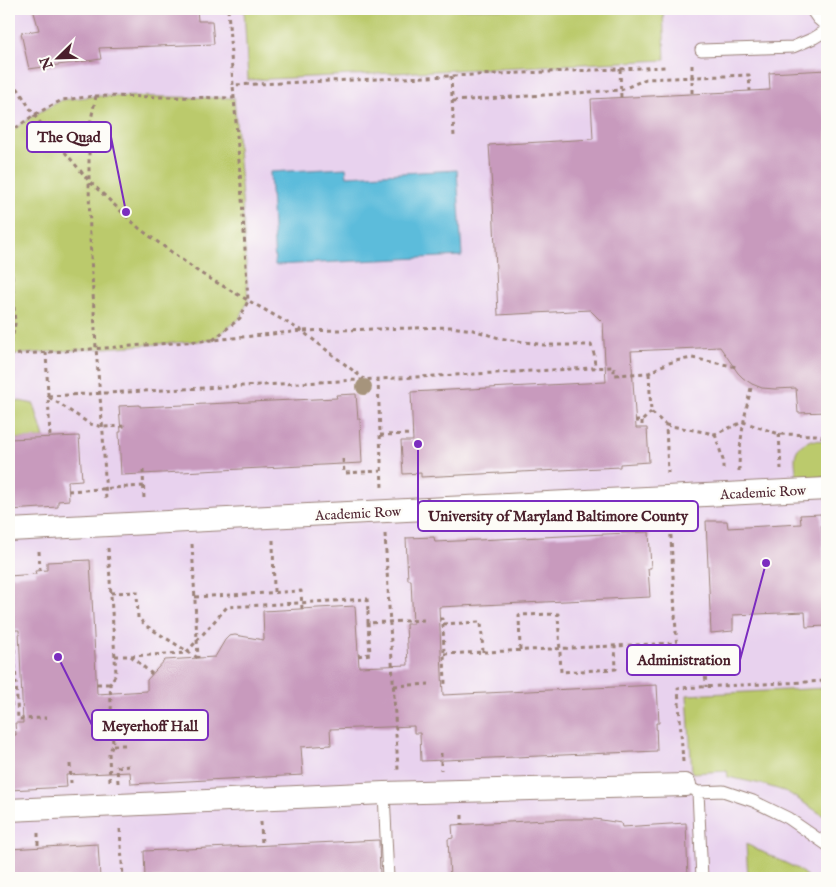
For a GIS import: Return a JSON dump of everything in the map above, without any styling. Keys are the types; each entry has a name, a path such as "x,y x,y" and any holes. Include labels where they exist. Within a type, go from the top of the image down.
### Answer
{"street":[{"name":"Academic Row","path":"9,530 668,497 732,487 782,491 827,489"},
{"path":"9,810 384,793 691,789"}],"lane":[{"path":"701,50 793,47 814,38 827,28 811,9"},
{"path":"702,878 691,789 723,791 753,801 788,818 827,845"},
{"path":"384,793 388,878"}],"path":[{"path":"213,340 240,318 248,301 228,9"},
{"path":"692,65 692,94"},
{"path":"233,85 667,66"},
{"path":"620,69 621,98"},
{"path":"9,74 34,115 89,181 140,230 200,273 302,331 364,380"},
{"path":"453,102 621,90 646,79 692,77 749,75 750,91"},
{"path":"451,76 454,137"},
{"path":"9,133 34,115 62,100 96,96 234,98"},
{"path":"96,96 89,129 90,238 96,348 103,427 107,525"},
{"path":"9,227 15,324 9,354 213,340 302,331 451,327 473,330 499,338 544,345 591,345 594,354 594,368"},
{"path":"9,324 15,324"},
{"path":"46,352 50,437"},
{"path":"48,396 614,367 614,374 649,373 675,361 692,358 737,367"},
{"path":"649,373 651,412 666,425 716,434 743,422 778,434 816,435 827,438"},
{"path":"378,379 384,511"},
{"path":"716,434 723,460 723,476 732,487 740,475 739,460 743,422 752,384"},
{"path":"48,396 90,424 103,427 127,426"},
{"path":"635,421 642,421 651,412"},
{"path":"642,421 642,428"},
{"path":"666,425 668,497 678,670 705,671 706,687"},
{"path":"407,434 408,441"},
{"path":"380,436 413,434"},
{"path":"778,434 782,491"},
{"path":"343,459 344,473 382,471"},
{"path":"143,470 145,523"},
{"path":"68,491 144,486"},
{"path":"272,517 274,592"},
{"path":"111,593 137,592 138,618 148,627 198,658 191,521"},
{"path":"385,540 397,740"},
{"path":"9,552 18,719 46,718"},
{"path":"110,574 116,674 110,684 113,745 109,753 110,774"},
{"path":"195,597 301,591 302,609"},
{"path":"115,656 186,653 227,606 367,599 370,654 358,656"},
{"path":"520,650 519,616 558,614 560,672 616,669 615,646"},
{"path":"439,619 442,619 443,624 445,684 442,684"},
{"path":"368,623 425,620"},
{"path":"443,624 481,622 483,652"},
{"path":"444,654 676,643"},
{"path":"131,656 152,674"},
{"path":"9,659 14,659"},
{"path":"691,789 678,688 827,681"},
{"path":"96,684 110,684"},
{"path":"394,686 429,684"},
{"path":"9,705 17,704"},
{"path":"113,745 129,745"},
{"path":"121,850 123,878"}],"shaded area":[{"path":"9,9 827,9 827,878 9,878"}],"green space":[{"path":"244,9 663,9 665,60 248,80"},
{"path":"96,96 234,98 248,301 240,318 213,340 9,355 15,324 9,227 9,133 34,115 62,100"},
{"path":"9,399 34,404 44,438 9,439"},
{"path":"811,440 827,441 827,477 797,479 795,455 804,443"},
{"path":"827,688 827,818 787,792 728,777 727,771 692,773 687,695"},
{"path":"746,844 798,869 809,878 748,878"}],"water":[{"path":"346,168 347,176 457,170 462,256 275,265 270,172"}],"building":[{"path":"33,9 197,9 198,21 212,21 214,44 99,48 101,59 29,69 21,33 39,30"},
{"path":"827,70 827,412 798,413 796,388 762,388 752,384 738,373 720,347 631,351 636,428 647,428 649,462 620,464 620,467 421,477 421,473 403,474 401,441 413,441 411,392 606,382 603,323 590,310 498,315 489,145 593,139 591,99 770,90 769,73"},
{"path":"356,394 358,419 360,419 362,463 121,475 119,406 140,405 140,407 337,398 336,395"},
{"path":"79,436 82,480 68,481 69,500 58,501 58,507 9,510 9,439"},
{"path":"821,514 827,626 806,627 805,612 733,615 733,631 711,633 706,521 727,521 728,528 801,524 800,515"},
{"path":"649,532 651,568 648,568 650,597 439,607 443,695 657,685 659,723 656,723 657,751 421,761 420,733 414,733 414,726 330,729 331,745 301,747 303,775 131,784 130,772 66,775 67,787 9,790 9,735 16,735 15,723 23,723 19,630 9,630 9,576 36,574 35,571 47,570 47,562 90,560 97,694 147,691 147,680 165,660 215,657 229,636 235,635 264,640 263,611 355,606 359,667 408,665 406,624 413,624 411,580 408,580 406,538 434,537 435,542"},
{"path":"595,819 621,823 622,827 686,823 688,878 450,878 448,839 453,838 452,825"},
{"path":"379,840 380,878 145,878 144,851"},
{"path":"98,844 100,878 9,878 9,849"}],"place":[{"name":"The Quad","path":"126,212"},
{"name":"University of Maryland Baltimore County","path":"418,444"},
{"name":"Administration","path":"766,563"},
{"name":"Meyerhoff Hall","path":"58,657"}]}
